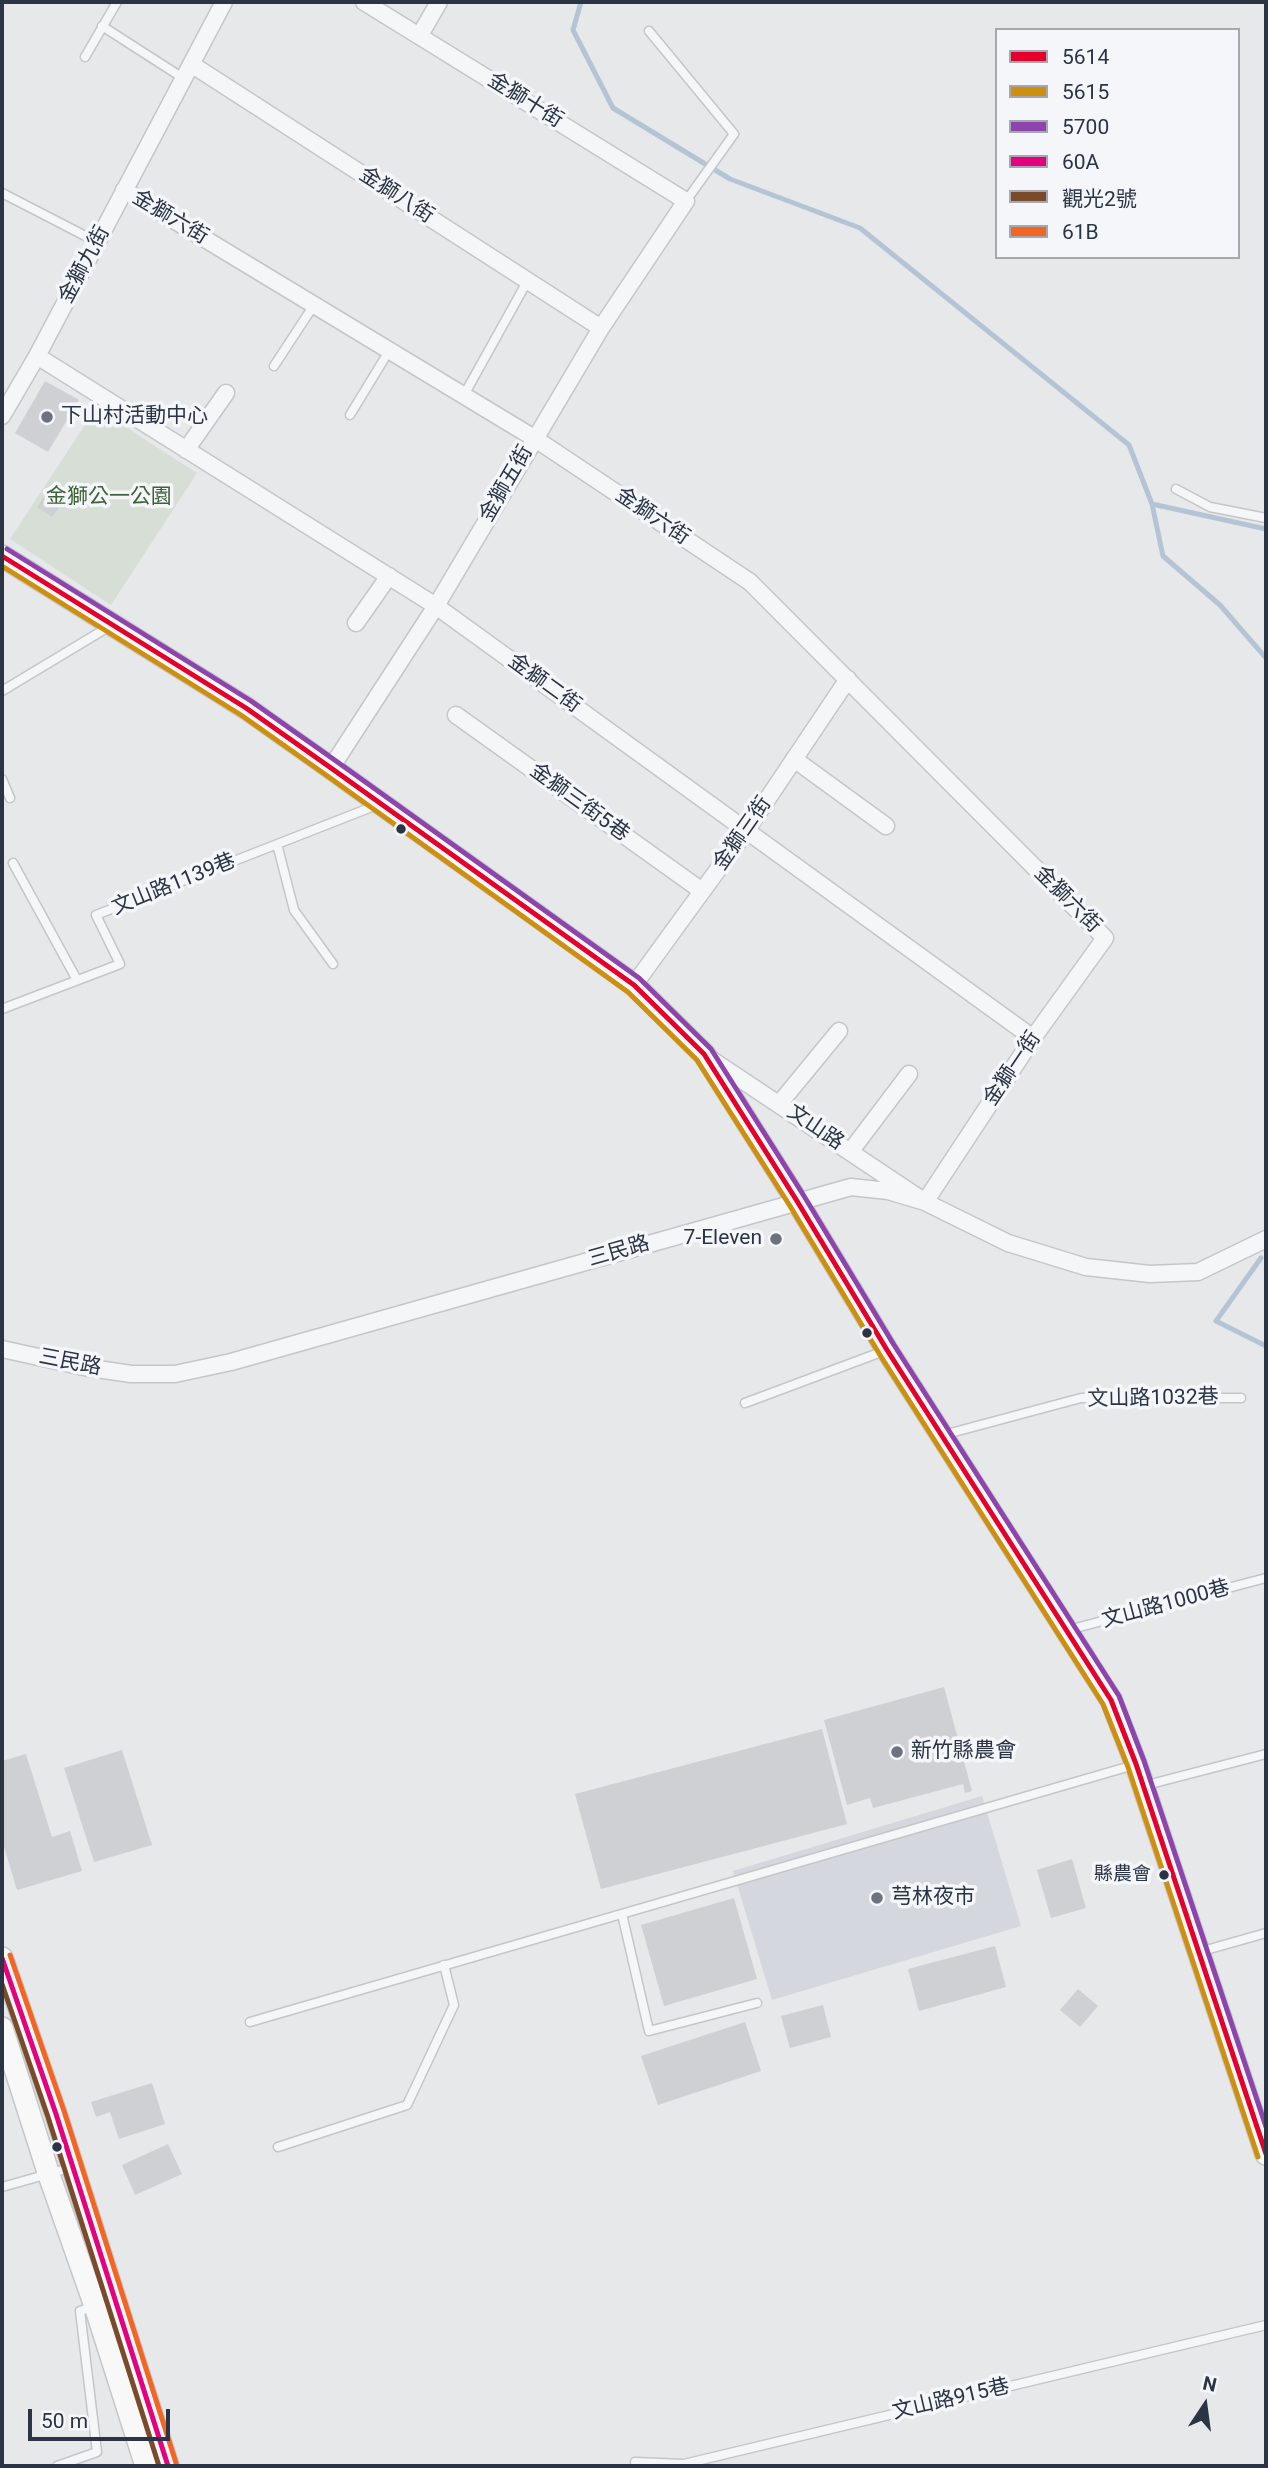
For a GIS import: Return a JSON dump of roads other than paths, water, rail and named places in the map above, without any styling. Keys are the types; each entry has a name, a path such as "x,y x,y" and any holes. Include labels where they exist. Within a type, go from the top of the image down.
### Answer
{"main road":[{"name":"文山路","path":"2,556 246,708 331,768 634,985 704,1054 887,1350 1111,1700 1136,1764 1266,2154"},
{"path":"2,1958 73,2167 146,2466"},
{"path":"2,2028 49,2175 105,2302 168,2466"}],"street":[{"name":"金獅九街","path":"2,416 37,356 224,2"},
{"name":"金獅十街","path":"364,2 420,34 686,201"},
{"path":"420,34 439,2"},
{"name":"金獅八街","path":"187,71 601,328"},
{"name":"金獅六街","path":"124,190 534,438 750,582 1105,938"},
{"name":"金獅五街","path":"331,768 436,606 601,328 686,201"},
{"name":"金獅二街","path":"37,356 436,606 1032,1038"},
{"path":"186,450 226,393"},
{"path":"356,623 389,576"},
{"name":"金獅三街","path":"634,985 746,831 848,680"},
{"name":"金獅三街5巷","path":"456,715 702,891"},
{"path":"794,760 886,826"},
{"name":"金獅一街","path":"925,1202 1032,1038 1105,938"},
{"path":"779,1104 839,1031"},
{"name":"文山路","path":"704,1054 925,1202"},
{"path":"850,1152 909,1074"},
{"name":"三民路","path":"2,1349 119,1373 175,1374 231,1362 852,1187 888,1191 925,1202 1008,1243 1086,1268 1150,1274 1198,1272 1266,1239"}],"lane":[{"path":"85,57 117,2"},
{"path":"102,26 187,71"},
{"path":"649,31 734,134 686,201"},
{"path":"2,193 97,242"},
{"path":"464,396 527,281"},
{"path":"274,366 314,305"},
{"path":"350,415 389,351"},
{"path":"1176,489 1210,507 1266,518"},
{"path":"2,691 112,625"},
{"path":"2,779 10,798"},
{"name":"文山路1139巷","path":"2,1009 120,964 96,915 380,804"},
{"path":"277,844 294,910 332,964"},
{"path":"13,863 77,981"},
{"path":"745,1403 887,1350"},
{"name":"文山路1032巷","path":"943,1435 1081,1398 1241,1398"},
{"name":"文山路1000巷","path":"1065,1631 1266,1578"},
{"path":"1143,1786 1266,1754"},
{"path":"250,2022 1136,1764"},
{"path":"622,1914 649,2031 757,2003"},
{"path":"1199,1952 1266,1933"},
{"path":"278,2147 407,2105 454,2006 444,1965"},
{"path":"2,2188 73,2167"},
{"path":"57,2466 97,2452 80,2311 105,2302"},
{"name":"文山路915巷","path":"635,2462 684,2464 1266,2325"}],"waterway":[{"path":"581,2 573,30 613,108 730,179 860,228 1129,445 1152,504 1266,529"},
{"path":"1152,504 1163,556 1220,605 1266,658"},
{"path":"1261,1258 1216,1321 1266,1346"}],"place":[{"name":"下山村活動中心","path":"47,417"},
{"name":"7-Eleven","path":"776,1239"},
{"name":"新竹縣農會","path":"897,1752"},
{"name":"縣農會","path":"1164,1875"},
{"name":"芎林夜市","path":"877,1898"}],"park label":[{"name":"金獅公一公園","path":"109,498"}]}
